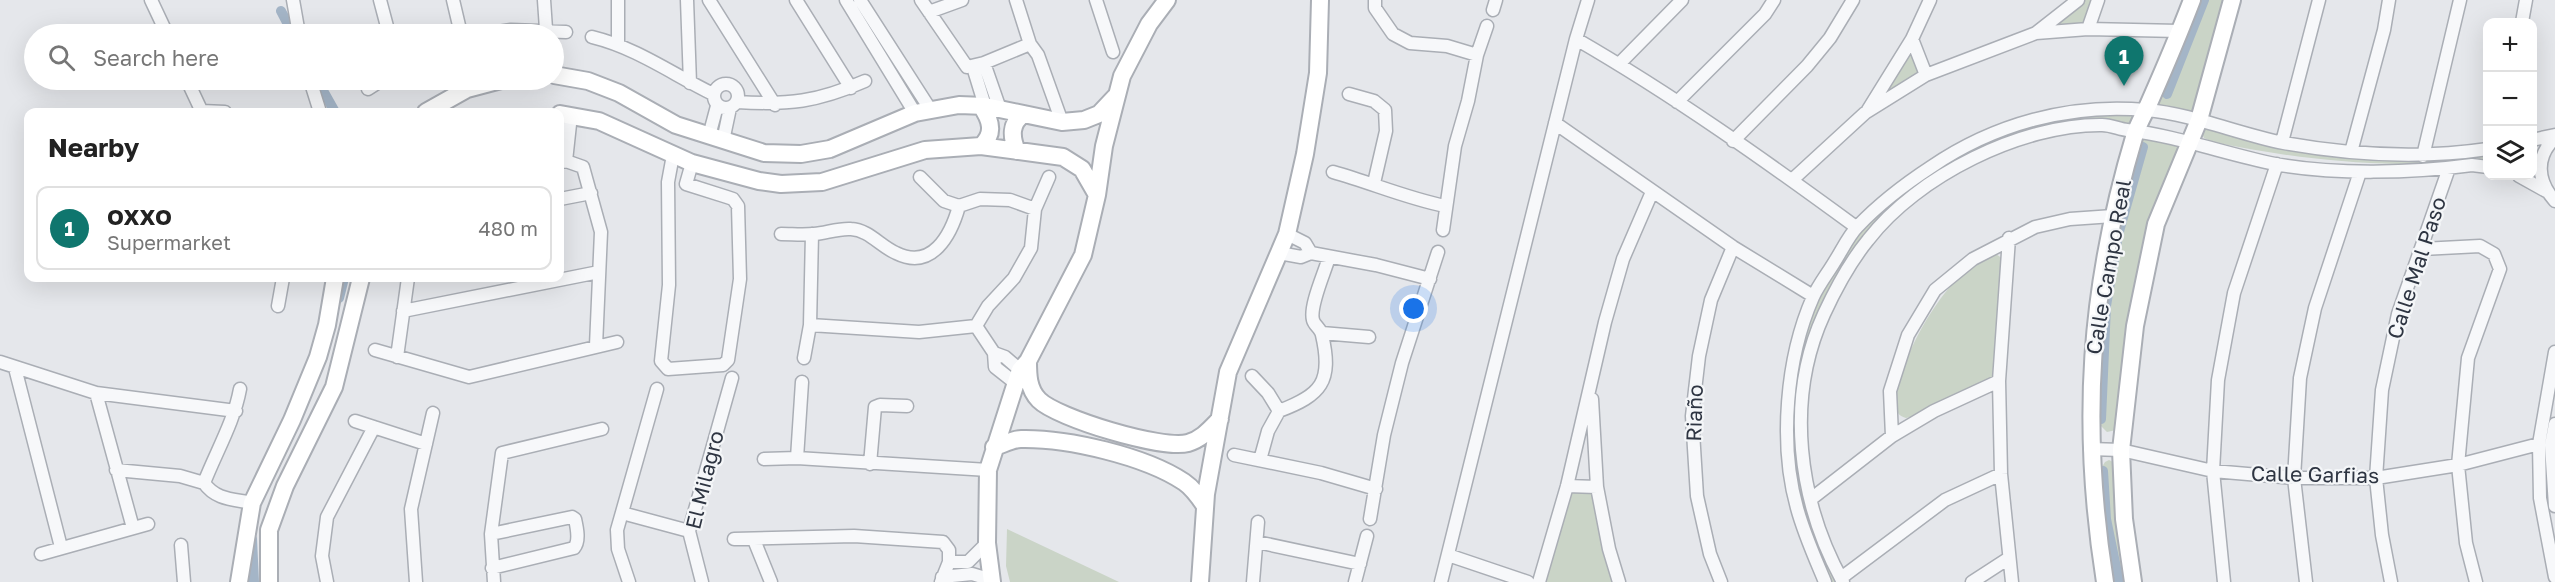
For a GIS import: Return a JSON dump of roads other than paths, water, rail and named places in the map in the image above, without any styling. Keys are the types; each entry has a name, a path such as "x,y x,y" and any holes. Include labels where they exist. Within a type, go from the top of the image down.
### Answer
{"street":[{"path":"151,0 162,24"},
{"path":"293,0 297,24"},
{"path":"380,0 386,24"},
{"path":"453,0 459,24"},
{"path":"544,0 546,24"},
{"path":"618,0 618,44"},
{"path":"687,0 690,83"},
{"path":"709,0 775,105"},
{"path":"796,0 851,88"},
{"path":"846,0 922,111"},
{"path":"860,0 922,111"},
{"path":"921,0 967,67 979,65 1030,44"},
{"path":"929,12 962,0"},
{"path":"1016,0 1030,44 1038,55 1062,122"},
{"path":"941,580 972,574 992,581 987,543 988,470 994,447 1021,371 1083,255 1097,195 1104,146 1122,76 1149,24 1167,0"},
{"path":"1375,0 1375,8 1393,34 1410,43 1447,46 1477,55"},
{"path":"1441,582 1576,39 1588,0"},
{"path":"1619,64 1682,0"},
{"path":"1677,102 1765,14 1774,0"},
{"path":"1733,141 1807,66 1830,38 1853,0"},
{"path":"1865,113 1912,39 1930,0"},
{"path":"2036,33 2078,0"},
{"path":"2088,29 2098,0"},
{"name":"Calle Campo Real","path":"2105,582 2095,522 2090,449 2090,384 2095,320 2113,216 2136,131 2192,0"},
{"name":"Calle Campo Real","path":"2133,582 2124,519 2121,450 2135,326 2157,224 2199,120 2232,0"},
{"path":"2282,142 2319,0"},
{"path":"2351,152 2384,30 2389,0"},
{"path":"2423,156 2460,0"},
{"path":"2523,18 2526,0"},
{"path":"1099,1 1113,52"},
{"path":"1200,582 1205,506 1228,372 1287,234 1305,154 1318,73 1319,1"},
{"path":"1443,231 1455,146 1468,101 1477,55 1487,26"},
{"path":"1792,180 1865,113 1926,75 2036,33 2088,29 2180,31"},
{"path":"592,37 618,44 654,60 724,103 775,105 805,102 851,88 865,81"},
{"path":"1576,39 1677,102 1792,180 1856,227"},
{"path":"1912,39 1926,75"},
{"path":"979,65 989,107 988,116 991,128 988,140 981,146"},
{"path":"564,77 588,81 620,93 676,125 764,153 801,153 830,149 922,111 959,105 989,107 1062,122 1084,120 1099,114 1116,96"},
{"path":"192,90 200,108"},
{"path":"313,90 319,108"},
{"path":"437,108 465,90"},
{"path":"1348,94 1374,101 1385,110 1386,131 1374,183"},
{"path":"716,139 724,103"},
{"path":"1825,582 1796,506 1787,449 1788,401 1795,353 1813,296 1856,227 1900,188 1946,157 1995,131 2049,115 2104,110 2146,110 2199,120 2282,142 2351,152 2423,156 2483,149"},
{"path":"564,146 566,114 599,121 692,163 759,181 803,184 822,182 925,150 981,146 1063,157 1082,169 1097,195"},
{"path":"1017,151 1013,125 1016,119 1024,114"},
{"path":"1555,123 1733,247 1813,296"},
{"path":"2001,474 1945,500 1842,580 1821,535 1800,447 1801,401 1815,334 1837,286 1869,238 1909,199 1944,174 1983,153 2054,128 2105,125 2277,164 2360,172 2472,165 2483,166"},
{"path":"2537,139 2555,136"},
{"path":"2546,191 2540,176 2541,160 2555,136"},
{"path":"668,182 686,184 727,196 738,206 740,279 728,360 723,365 668,369 661,361 669,285 668,182 673,155"},
{"path":"564,162 583,167 601,232 596,346"},
{"path":"686,184 692,163"},
{"path":"2224,582 2213,471 2218,380 2234,293 2277,164"},
{"name":"Calle Mal Paso","path":"2391,582 2382,536 2376,478 2382,390 2398,314 2449,168"},
{"path":"1333,172 1374,183 1409,198 1445,206"},
{"path":"2306,582 2294,478 2300,378 2313,320 2360,172"},
{"path":"920,177 944,201 959,206 980,199 1010,200 1035,209"},
{"path":"976,326 988,306 1014,278 1031,248 1035,209 1049,177"},
{"path":"2526,180 2546,191 2555,201"},
{"path":"1539,582 1567,486 1605,322 1623,259 1652,192"},
{"path":"564,198 591,193"},
{"path":"781,234 812,234 850,229 862,231 896,253 908,258 918,257 932,252 945,243 954,226 959,206"},
{"path":"1892,436 1890,391 1912,328 1935,290 1973,259 2009,238 2035,227 2070,219 2113,216"},
{"path":"804,357 810,325 812,234"},
{"path":"1287,234 1305,243 1311,253"},
{"path":"2009,238 2000,381 2001,474 2012,582"},
{"path":"2422,249 2480,246 2494,254 2500,268 2468,358 2458,465 2466,543 2476,582"},
{"name":"Riaño","path":"1721,582 1710,554 1697,496 1692,416 1699,356 1711,300 1733,247"},
{"path":"1370,519 1384,435 1402,363 1438,252"},
{"path":"1279,253 1301,257 1311,253 1376,265 1430,279"},
{"path":"1260,460 1268,431 1279,411 1302,402 1319,389 1326,369 1322,333 1313,321 1313,308 1329,257"},
{"path":"564,279 599,272"},
{"path":"278,306 282,282"},
{"path":"240,582 252,503 292,420 318,357 327,325 334,282"},
{"path":"269,582 269,530 285,486 334,387 360,282"},
{"path":"397,357 407,282"},
{"path":"403,311 549,282"},
{"path":"810,325 919,332 976,326"},
{"path":"976,326 994,353 1005,357 1021,371 1037,399 1052,410 1107,430 1138,438 1185,444 1200,439 1221,419"},
{"path":"1322,333 1369,337"},
{"path":"375,350 469,377 617,342"},
{"path":"2555,352 2539,444 2540,498 2555,577"},
{"path":"0,362 96,393 236,411"},
{"path":"15,368 61,547"},
{"path":"1251,376 1268,393 1279,411"},
{"name":"El Milagro","path":"702,582 689,531 732,378"},
{"path":"1811,499 1892,436 1934,411 2000,381"},
{"path":"797,458 802,382"},
{"path":"1592,386 1597,487 1609,549 1619,582"},
{"path":"204,483 236,411 240,389"},
{"path":"629,582 616,539 657,390"},
{"path":"96,393 133,528"},
{"path":"870,464 875,407 880,405 907,406"},
{"path":"416,582 411,509 433,413"},
{"path":"355,421 426,444"},
{"path":"2555,424 2551,445 2555,506"},
{"path":"327,582 322,556 327,518 374,427"},
{"path":"494,582 491,534 502,453 602,429"},
{"path":"994,447 1018,439 1102,449 1128,457 1184,481 1194,490 1205,506"},
{"name":"Calle Garfias","path":"2090,449 2121,450 2213,471 2294,478 2376,478 2458,465 2539,444"},
{"path":"1234,455 1321,473 1376,489"},
{"path":"764,459 797,458 988,470"},
{"path":"117,470 180,476 204,483 210,492 218,497 252,503"},
{"path":"1567,486 1597,487"},
{"path":"622,513 689,531"},
{"path":"491,534 572,517 577,527 577,542 574,548 492,568"},
{"path":"1253,582 1258,522"},
{"path":"41,554 148,524"},
{"path":"734,539 854,536 943,542 950,550 941,580"},
{"path":"1355,582 1367,536"},
{"path":"754,540 771,582"},
{"path":"1257,542 1360,564"},
{"path":"948,562 968,562 987,543"},
{"path":"181,545 184,582"},
{"path":"1448,555 1528,582"},
{"path":"1972,582 2009,558"}],"waterway":[{"path":"2167,94 2204,0"},
{"path":"281,11 288,24"},
{"path":"323,90 333,108"},
{"path":"2101,419 2106,306 2118,235 2143,147"},
{"path":"339,298 343,282"},
{"path":"2103,471 2106,519 2119,582"},
{"path":"252,539 254,582"}],"place":[{"name":"OXXO","path":"2124,86"}]}
